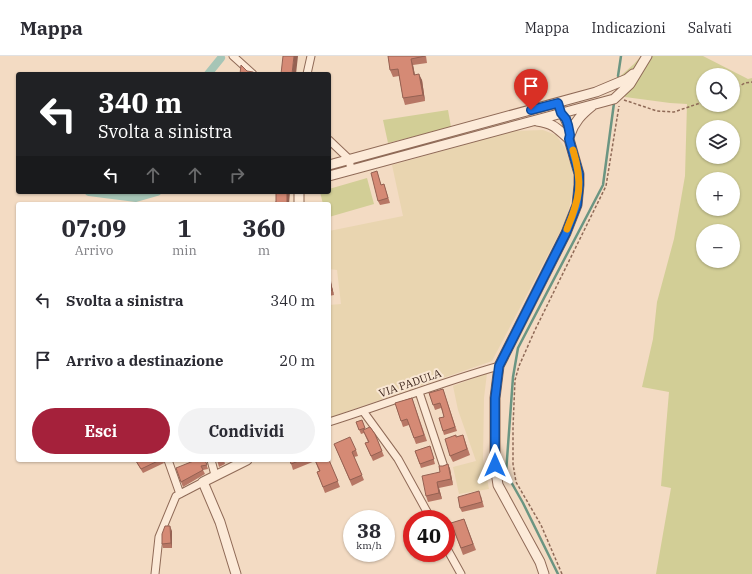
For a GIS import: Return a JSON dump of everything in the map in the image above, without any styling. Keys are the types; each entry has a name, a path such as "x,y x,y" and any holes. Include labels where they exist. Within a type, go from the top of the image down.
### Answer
{"street":[{"path":"233,56 251,72"},
{"path":"307,72 311,56"},
{"path":"331,175 614,99 630,84 647,56"},
{"path":"331,164 596,92 626,79 639,70"},
{"path":"544,574 540,562 498,485 495,465 495,398 499,366 566,233 577,205 579,174 568,137 566,119 561,113 558,103"},
{"path":"568,137 575,122 593,104"},
{"path":"532,121 547,123 558,128 568,137"},
{"path":"331,142 349,159 352,170"},
{"name":"VIA PADULA","path":"331,421 499,366"},
{"path":"419,392 444,467"},
{"path":"363,411 398,459 425,510"},
{"path":"169,462 180,494"},
{"path":"212,462 215,475"},
{"path":"155,574 159,537 176,496 243,462"},
{"path":"203,482 220,522 236,574"},
{"path":"454,562 461,574"}],"path":[{"path":"740,86 745,83 752,82"},
{"path":"619,94 624,100 656,112 674,112 696,104"},
{"path":"562,574 541,525 516,482 513,464 515,380 519,366 535,330 606,186 616,128 619,94"}],"shaded area":[{"path":"641,56 703,56 726,68 696,68 696,112 740,112 740,75 748,79 752,78 752,574 656,574 671,488 661,486 669,392 642,387 653,339 657,302 674,239 685,176 687,104 625,97 616,80"},
{"path":"448,110 451,127 388,143 383,120"},
{"path":"543,130 556,135 565,148 572,169 574,184 565,222 492,361 331,417 331,305 341,304 337,270 331,269 331,231 403,216 392,165 514,131"},
{"path":"367,178 374,204 331,216 331,202 322,202 320,194 331,194 331,188"},
{"path":"487,373 484,398 483,459 489,489 459,494 453,467 476,461 458,410 453,386"}],"building":[{"path":"283,56 294,56 292,72 281,72"},
{"path":"388,56 425,56 411,59 414,75 419,74 423,95 403,98 398,69 390,70"},
{"path":"241,65 247,71 253,72 240,72"},
{"path":"377,171 381,185 384,184 388,198 378,201 371,173"},
{"path":"276,194 287,194 287,202 276,202"},
{"path":"443,389 455,427 443,431 439,418 444,417 440,403 433,405 429,393"},
{"path":"412,398 424,435 414,438 407,419 401,421 395,403"},
{"path":"362,420 365,428 359,430 356,422"},
{"path":"370,427 375,434 382,451 371,456 365,443 369,442 363,430"},
{"path":"456,435 456,437 463,435 467,449 450,456 445,439"},
{"path":"350,437 356,450 352,452 362,475 350,480 334,444"},
{"path":"430,446 434,459 420,464 415,451"},
{"path":"137,462 156,462 141,469"},
{"path":"191,462 206,462 207,465 201,466 203,470 181,482 176,468"},
{"path":"316,462 330,462 338,481 323,487 317,472 320,471"},
{"path":"448,464 451,479 437,482 439,493 426,496 422,476 440,472 439,466"},
{"path":"479,491 482,502 460,508 458,497"},
{"path":"464,519 473,544 461,548 455,533 455,522"},
{"path":"165,526 170,526 171,543 162,544 162,534"}],"waterway":[{"path":"618,76 621,56"},
{"path":"210,72 221,58"},
{"path":"558,574 523,503 506,473 513,377 518,348 603,185 614,103"},
{"path":"105,194 136,198 150,194"}],"slow traffic":[{"path":"567,229 577,205 579,185 579,174 573,150"}],"route":[{"path":"495,465 495,398 499,366 566,233 577,205 579,174 569,139 570,135 566,119 561,113 558,103 531,110"}]}
